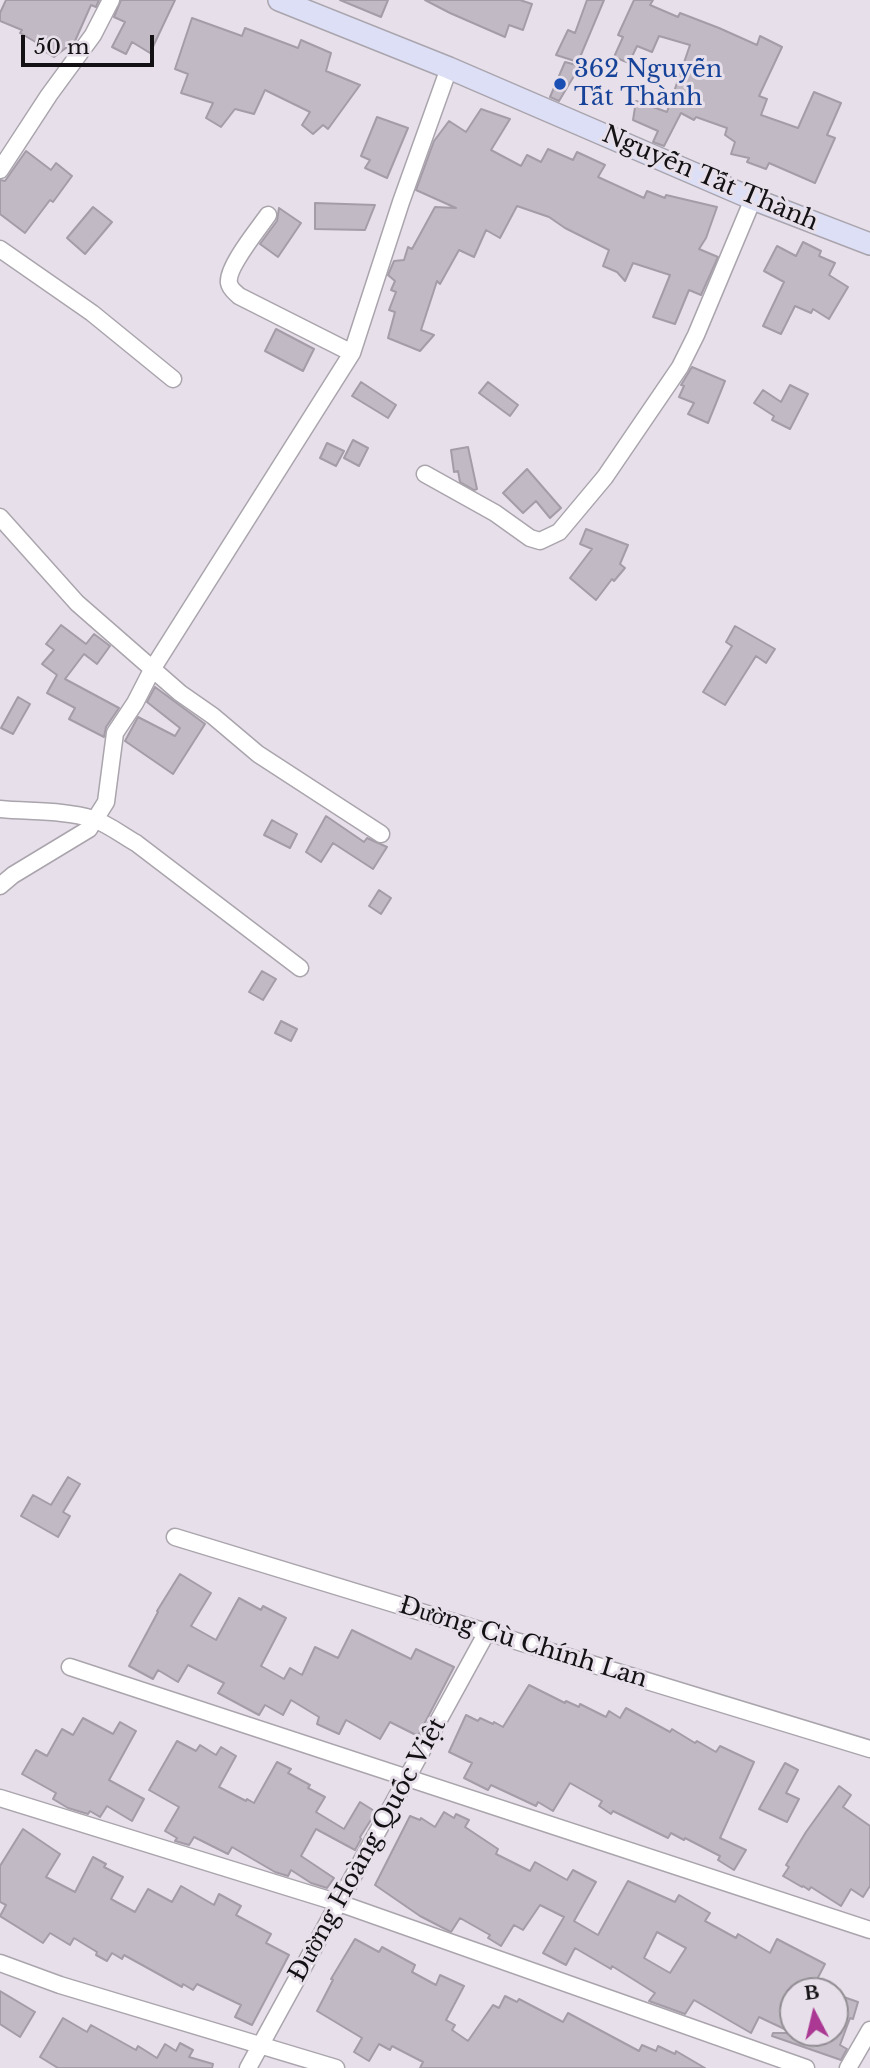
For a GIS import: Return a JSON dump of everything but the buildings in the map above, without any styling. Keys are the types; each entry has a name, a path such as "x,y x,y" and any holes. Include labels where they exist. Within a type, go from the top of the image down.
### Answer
{"main road":[{"name":"Nguyễn Tất Thành","path":"279,0 449,68 752,199 870,244"}],"street":[{"path":"0,170 49,95 93,35 111,0"},
{"path":"0,886 13,874 89,829 106,802 115,733 135,703 153,668 352,353 397,214 449,68"},
{"path":"425,474 495,513 530,538 540,541 559,532 611,470 680,367 700,327 752,199"},
{"path":"268,215 237,259 229,279 230,286 239,296 352,353"},
{"path":"0,249 92,313 173,379"},
{"path":"0,517 77,603 180,693 258,754 381,834"},
{"path":"0,809 78,816 94,820 136,843 300,968"},
{"name":"Đường Cù Chính Lan","path":"175,1537 870,1749"},
{"name":"Đường Hoàng Quốc Việt","path":"248,2068 488,1632"},
{"path":"70,1667 870,1930"},
{"path":"0,1798 339,1903 806,2068"},
{"path":"0,1963 60,1985 336,2068"},
{"path":"848,2068 870,2030"}],"place":[{"name":"362 Nguyễn Tất Thành","path":"560,84"}]}
